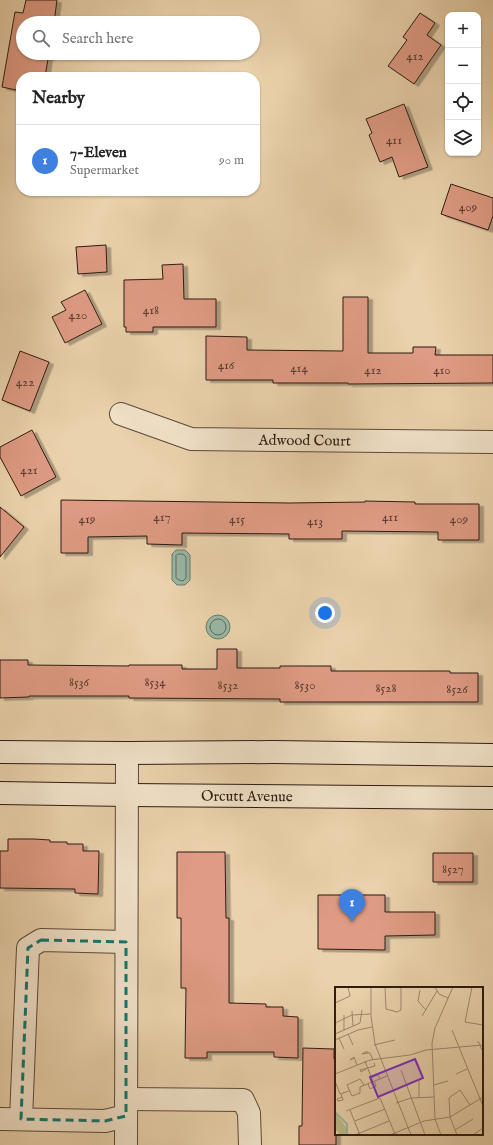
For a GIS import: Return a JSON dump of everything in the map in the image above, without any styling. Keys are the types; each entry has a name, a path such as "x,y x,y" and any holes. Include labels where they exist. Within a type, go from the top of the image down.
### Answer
{"street":[{"name":"Adwood Court","path":"121,414 191,439 493,442"},
{"path":"0,752 273,752 493,755"},
{"path":"126,1145 128,753"},
{"name":"Orcutt Avenue","path":"0,793 493,798"},
{"path":"126,942 41,940 28,948 10,1119 105,1121 126,1107 243,1100 249,1113 250,1145"}],"highlighted area":[{"path":"41,940 126,942 126,1116 105,1121 21,1119 28,948"}],"water":[{"path":"176,550 185,550 190,555 190,580 185,585 177,585 172,580 172,554"},
{"path":"218,615 227,618 230,627 227,636 218,639 209,636 206,627 209,618"}],"building":[{"path":"26,0 57,0 55,16 16,16 16,60 48,60 46,72 16,72 16,90 2,87 15,12 23,13"},
{"path":"420,13 435,23 427,35 441,45 414,84 388,66 407,40 403,37"},
{"path":"404,104 428,167 399,177 392,157 380,162 369,135 372,133 366,119"},
{"path":"451,184 493,198 493,216 488,230 441,214"},
{"path":"106,245 107,272 78,274 76,247"},
{"path":"183,264 184,299 216,299 216,327 153,327 153,332 126,332 126,327 124,327 124,280 163,279 162,265"},
{"path":"85,290 102,324 65,343 52,317 66,310 61,302"},
{"path":"343,297 368,297 368,353 413,353 413,347 436,347 435,355 493,355 493,383 348,384 273,383 273,380 206,380 206,336 247,337 247,350 343,351"},
{"path":"20,351 49,362 30,411 2,400"},
{"path":"32,430 56,477 21,496 0,457 0,447"},
{"path":"61,500 289,503 365,501 415,502 415,504 479,504 479,540 438,540 438,532 342,531 342,539 289,539 289,534 182,533 182,545 147,544 147,536 88,537 88,553 61,553"},
{"path":"0,507 24,527 0,557"},
{"path":"217,649 237,649 237,668 331,666 331,671 450,671 450,673 478,673 478,702 280,702 280,699 129,698 129,696 29,696 0,698 0,660 28,660 28,665 182,665 182,669 217,669"},
{"path":"8,839 50,840 50,842 83,844 83,851 99,851 98,894 75,893 75,889 0,888 0,851 8,851"},
{"path":"177,852 225,852 226,918 229,918 229,1003 266,1004 266,1007 283,1007 283,1016 298,1017 298,1058 274,1057 274,1052 207,1052 207,1058 185,1058 186,988 181,988 181,918 177,918"},
{"path":"433,853 473,853 473,882 433,882"},
{"path":"318,895 385,895 385,912 435,912 435,935 385,936 385,950 318,949"},
{"path":"303,1048 334,1049 336,1145 299,1145 299,1126 302,1126"}],"place":[{"name":"7-Eleven","path":"352,922"}]}
